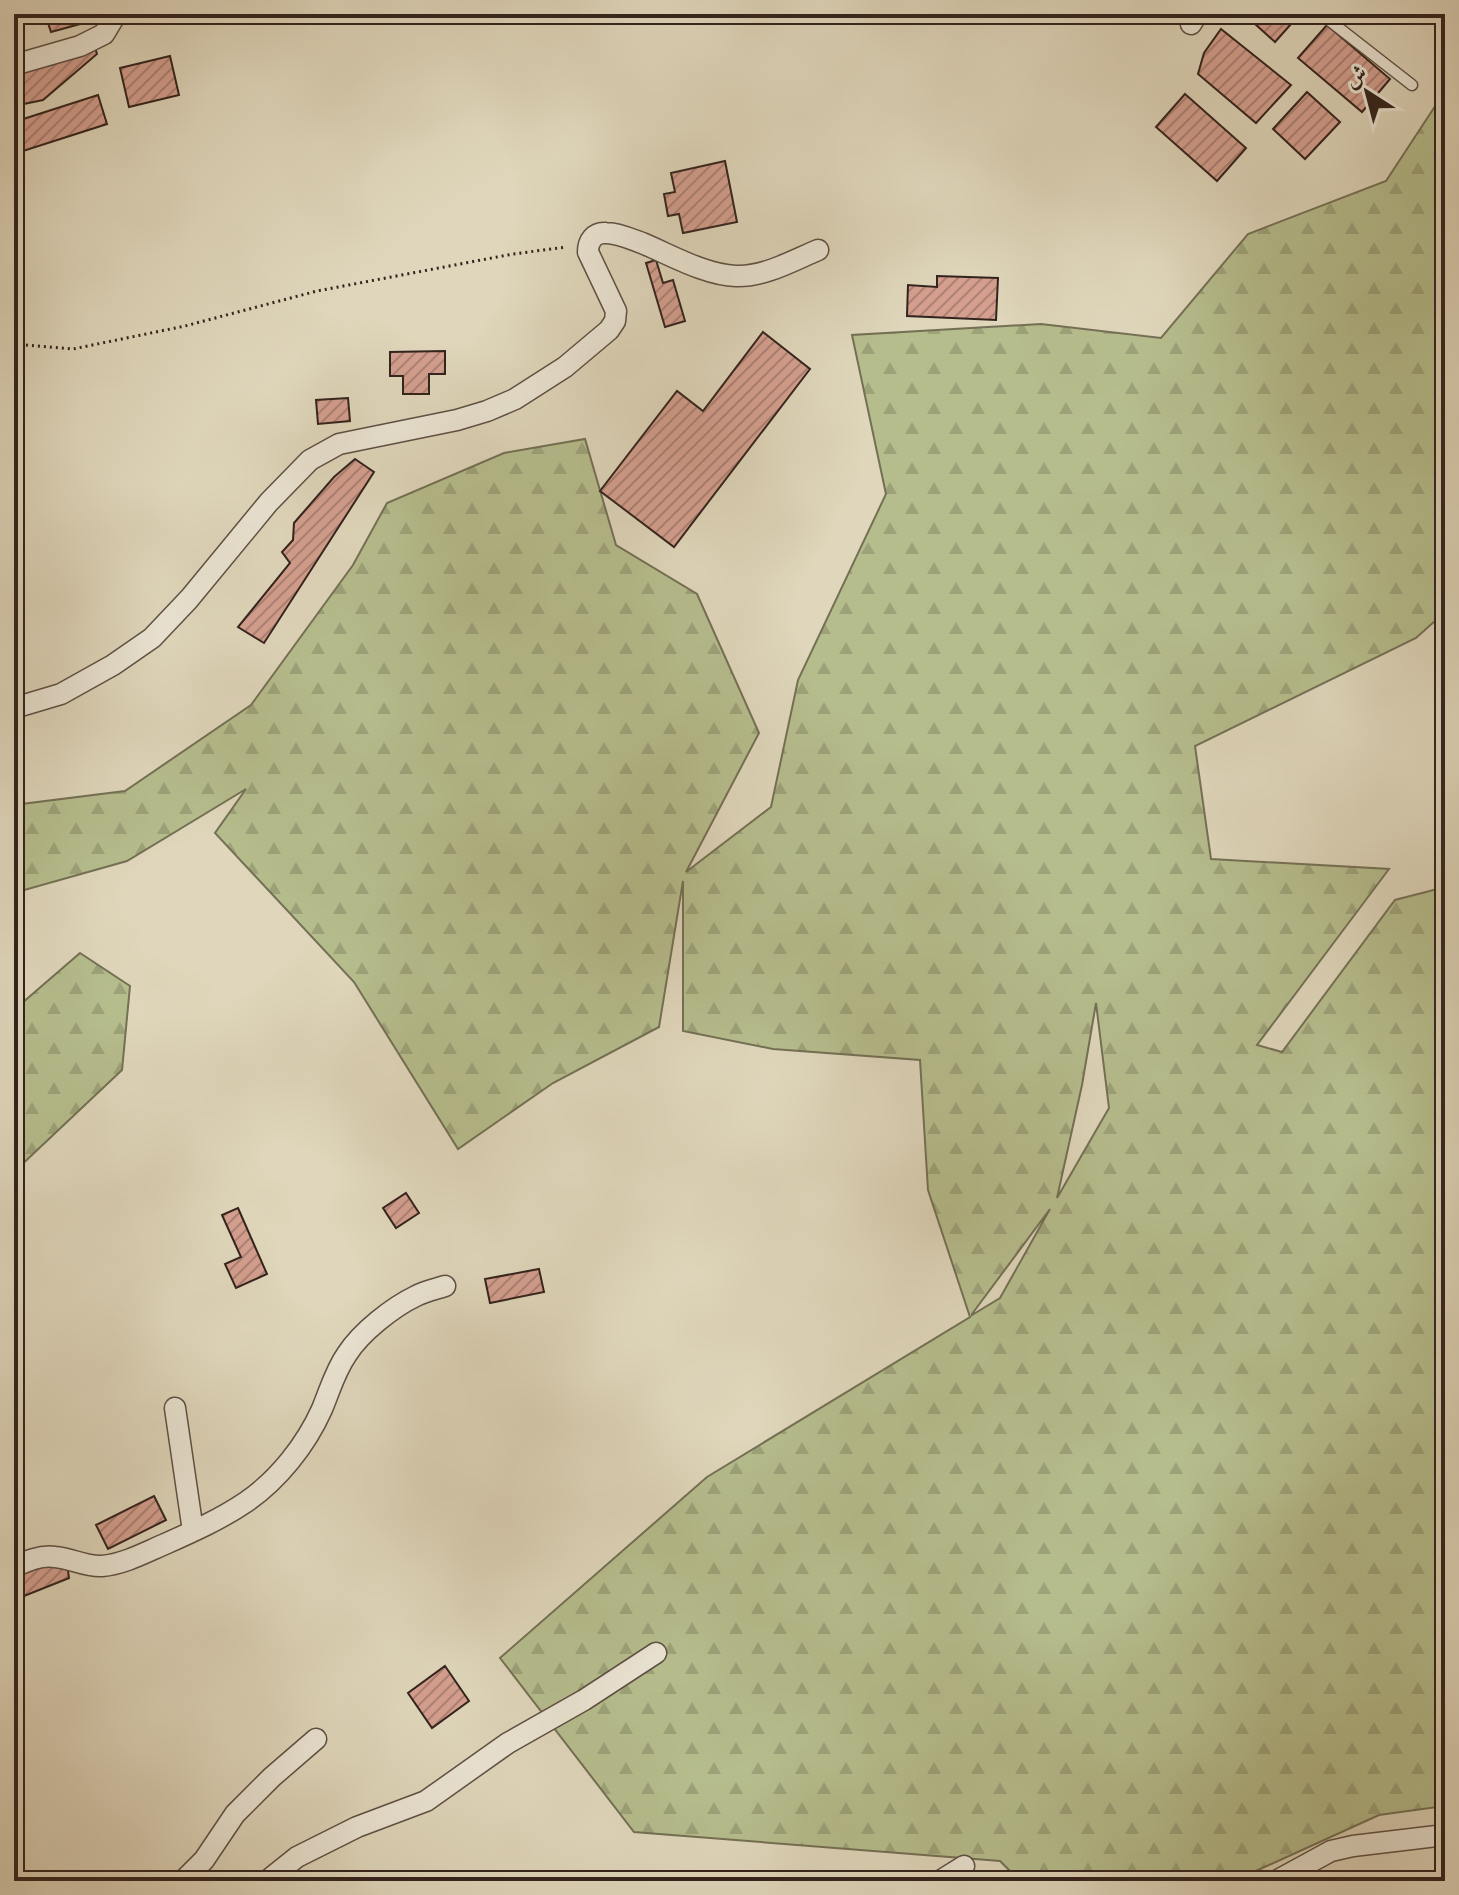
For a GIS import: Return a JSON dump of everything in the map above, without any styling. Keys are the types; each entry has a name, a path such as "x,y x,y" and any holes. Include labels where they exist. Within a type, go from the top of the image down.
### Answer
{"street":[{"path":"14,65 80,46 104,34 116,14"},
{"path":"14,708 61,694 113,665 152,638 189,599 269,502 310,460 339,444 487,411 515,399 565,367 609,330 615,321 616,311 588,252 592,238 605,232 624,236 714,273 733,276 750,276 818,250"},
{"path":"14,1567 45,1557 85,1566 124,1562 242,1505 284,1467 305,1439 347,1352 368,1331 417,1295 445,1286"},
{"path":"175,1408 193,1531"},
{"path":"267,1881 297,1857 357,1827 426,1801 508,1743 584,1700 656,1653"},
{"path":"183,1881 204,1860 235,1814 316,1739"},
{"path":"1276,1881 1331,1851 1445,1835"},
{"path":"940,1881 964,1866"}],"lane":[{"path":"1321,14 1412,85"}],"path":[{"path":"14,344 73,349 185,326 317,291 513,254 588,244"}],"green space":[{"path":"1445,91 1445,612 1416,638 1195,746 1211,859 1389,869 1257,1045 1282,1052 1395,900 1445,887 1445,1806 1379,1815 1234,1881 1020,1881 1000,1861 634,1832 500,1658 707,1477 970,1317 928,1190 920,1060 773,1049 683,1031 683,881 659,1027 553,1083 458,1149 354,982 215,833 246,789 127,861 17,892 14,897 14,805 125,791 251,705 353,565 387,503 504,453 585,439 616,545 697,594 759,733 686,872 771,807 798,680 886,494 852,335 1041,324 1161,338 1248,234 1386,181","holes":["1096,1003 1109,1108 1057,1198 1082,1085","1050,1209 1000,1298 972,1315 972,1314"]},
{"path":"80,953 130,986 122,1070 14,1172 14,1010"}],"building":[{"path":"45,14 90,14 80,24 51,32"},
{"path":"1244,14 1300,14 1275,42"},
{"path":"1327,25 1390,79 1362,112 1298,58"},
{"path":"1221,29 1291,85 1256,123 1198,74 1204,53"},
{"path":"94,44 97,54 43,100 14,106 14,73"},
{"path":"170,56 179,95 129,107 120,68"},
{"path":"1307,92 1340,122 1305,159 1273,129"},
{"path":"1185,94 1246,148 1217,181 1156,127"},
{"path":"98,95 107,124 23,151 14,122"},
{"path":"725,161 737,222 683,233 679,214 668,216 664,194 675,192 671,173"},
{"path":"656,260 663,283 673,280 685,321 665,327 646,263"},
{"path":"937,276 998,278 996,320 907,316 908,285 937,287"},
{"path":"763,332 810,369 674,547 600,491 677,391 703,411"},
{"path":"445,351 445,374 429,374 429,394 403,394 403,376 390,376 390,352"},
{"path":"348,398 350,421 318,424 316,400"},
{"path":"355,459 374,472 264,643 238,627 290,563 282,552 293,540 294,523 334,477"},
{"path":"406,1193 419,1213 396,1228 383,1208"},
{"path":"238,1208 267,1274 236,1288 225,1264 241,1257 222,1215"},
{"path":"539,1269 544,1292 490,1303 485,1279"},
{"path":"154,1496 166,1520 108,1549 96,1525"},
{"path":"67,1563 69,1578 14,1600 14,1570"},
{"path":"445,1666 469,1701 432,1728 408,1693"}]}
